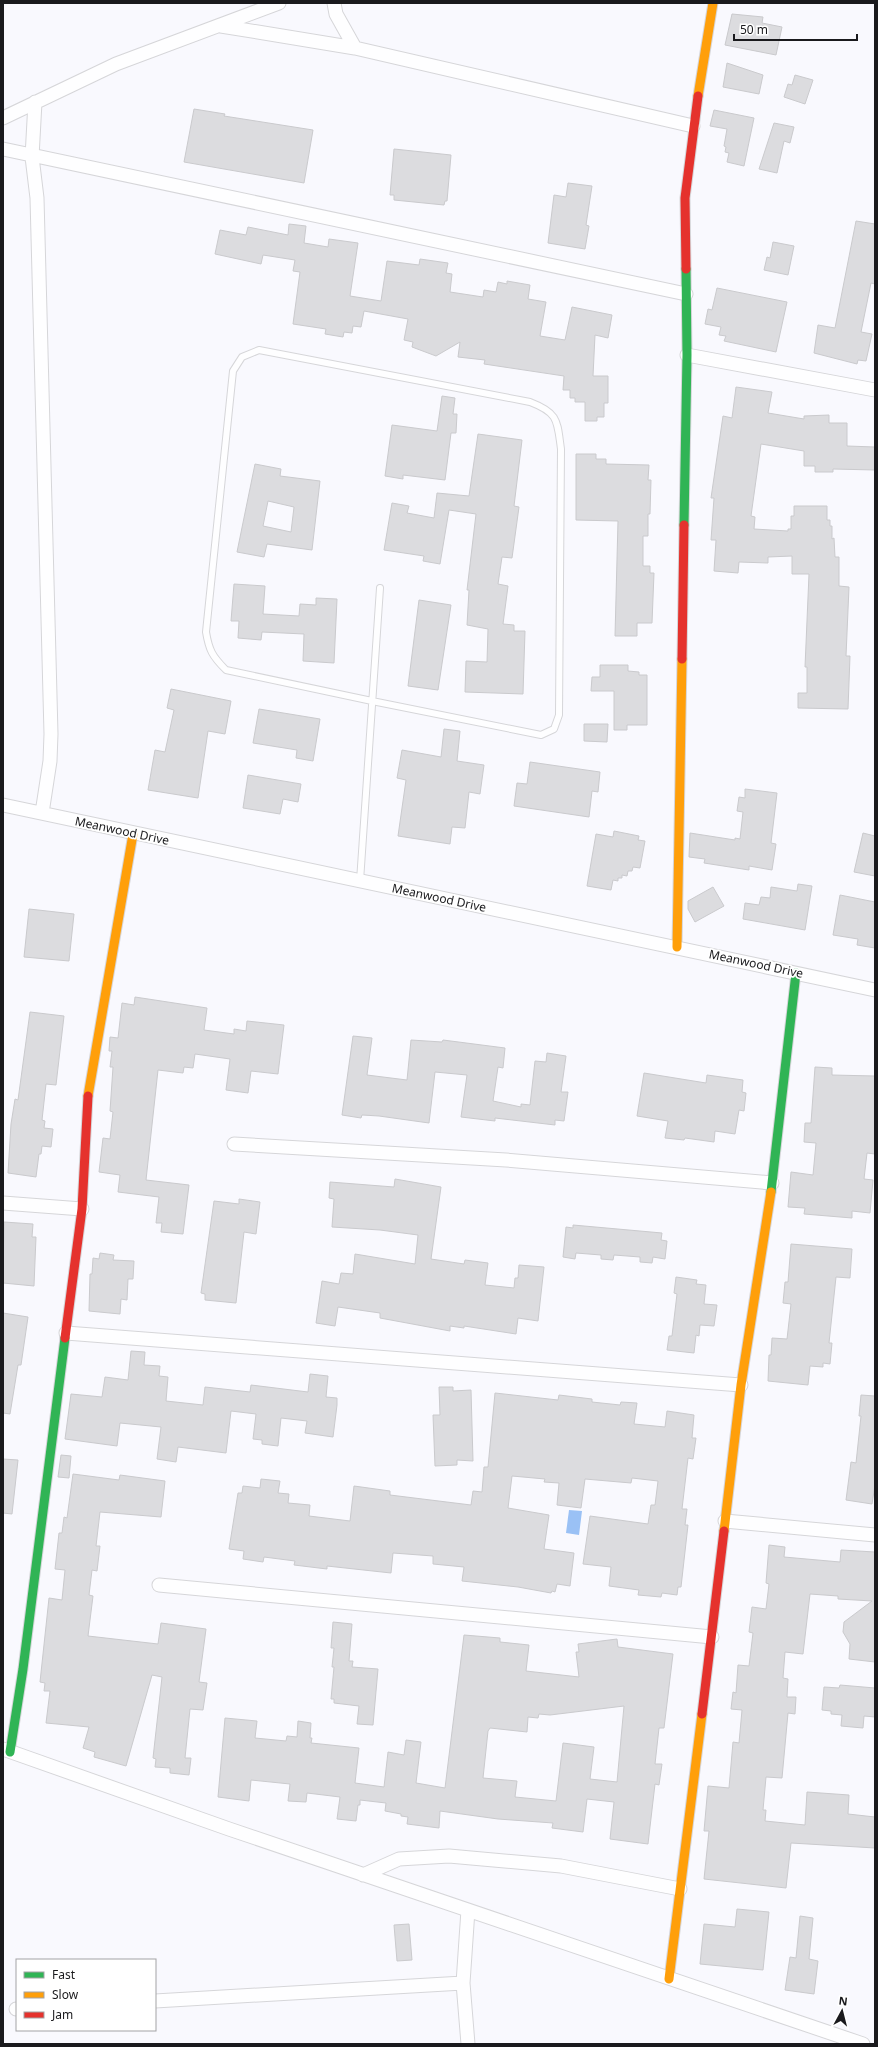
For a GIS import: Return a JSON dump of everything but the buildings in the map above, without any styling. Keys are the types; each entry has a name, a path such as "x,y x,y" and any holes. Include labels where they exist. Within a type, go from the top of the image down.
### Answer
{"street":[{"path":"3,118 116,64 221,26 279,3"},
{"path":"334,3 336,14 355,48"},
{"path":"677,947 687,356 685,198 693,126 713,3"},
{"path":"221,26 355,48 693,126"},
{"path":"35,102 32,157 37,198 51,734 50,761 42,813"},
{"path":"3,150 372,226 686,294"},
{"path":"687,356 875,390"},
{"name":"Meanwood Drive","path":"3,805 133,834 677,947 875,990"},
{"path":"133,834 88,1088 82,1209 23,1669 6,1750 363,1875 862,2044"},
{"path":"669,1979 712,1637 741,1385 772,1183 796,973"},
{"path":"234,1144 506,1160 772,1183"},
{"path":"3,1203 82,1209"},
{"path":"66,1333 741,1385"},
{"path":"725,1520 875,1535"},
{"path":"159,1585 712,1637"},
{"path":"363,1875 399,1859 448,1856 561,1866 680,1889"},
{"path":"468,1910 463,1983 468,2044"},
{"path":"156,2001 463,1983"}],"lane":[{"path":"259,350 530,402 548,409 557,422 561,449 559,714 554,730 540,735 372,701 226,670 216,660 209,648 206,632 233,371 242,357 259,350"},
{"path":"360,881 380,588"}],"water":[{"path":"569,1510 582,1511 579,1535 566,1533"}],"traffic: fast":[{"path":"684,525 687,355 686,269"},
{"path":"771,1192 796,973"},
{"path":"10,1752 23,1669 65,1338"}],"traffic: slow":[{"path":"698,96 713,3"},
{"path":"677,947 682,659"},
{"path":"88,1096 133,834"},
{"path":"724,1531 741,1385 771,1192"},
{"path":"669,1979 702,1714"}],"traffic: jam":[{"path":"686,269 685,198 698,96"},
{"path":"682,659 684,525"},
{"path":"65,1338 82,1209 88,1096"},
{"path":"702,1714 724,1531"}]}
